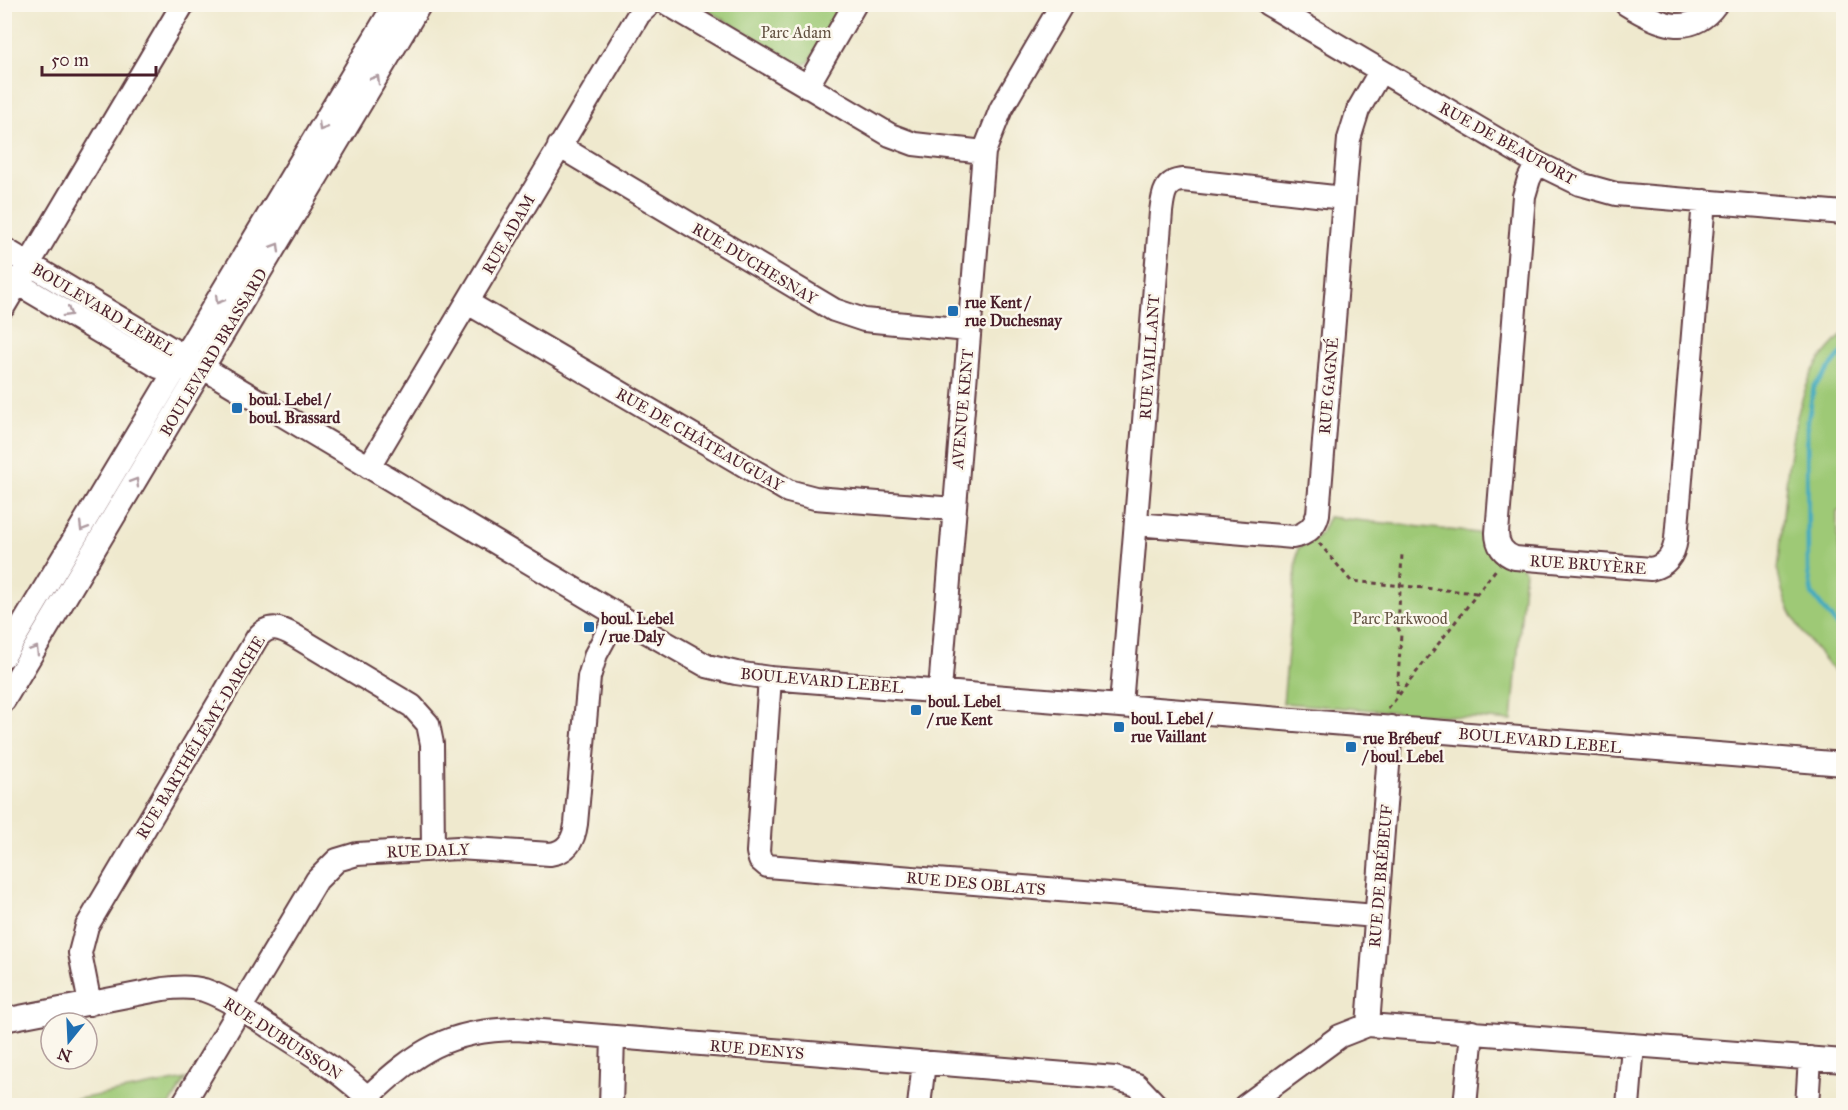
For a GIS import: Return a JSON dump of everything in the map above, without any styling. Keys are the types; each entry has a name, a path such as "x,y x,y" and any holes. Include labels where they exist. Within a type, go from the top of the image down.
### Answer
{"street":[{"path":"4,306 11,280 29,264 183,4"},
{"name":"BOULEVARD BRASSARD","path":"4,700 189,365 395,4"},
{"name":"BOULEVARD BRASSARD","path":"4,657 420,4"},
{"name":"RUE ADAM","path":"369,467 639,14 650,4"},
{"path":"668,4 901,140 929,146 984,152"},
{"path":"807,87 855,4"},
{"name":"AVENUE KENT","path":"940,690 984,152 1001,109 1062,4"},
{"name":"RUE DE BEAUPORT","path":"1268,4 1380,72 1569,180 1626,195 1844,213"},
{"path":"1626,4 1658,22 1685,25 1707,16 1716,4"},
{"name":"RUE GAGNÉ","path":"1136,524 1293,537 1302,535 1314,524 1318,514 1349,139 1354,120 1380,72"},
{"name":"RUE DUCHESNAY","path":"559,146 834,310 864,320 968,330"},
{"name":"RUE BRUYÈRE","path":"1537,163 1524,196 1497,533 1498,543 1503,551 1515,558 1650,569 1662,566 1671,556 1676,539 1704,201"},
{"name":"RUE VAILLANT","path":"1121,705 1161,212 1166,189 1172,182 1183,180 1343,198"},
{"name":"BOULEVARD LEBEL","path":"4,249 189,365 369,467 686,656 707,666 770,678 1121,705 1390,720 1844,764"},
{"name":"BOULEVARD LEBEL","path":"11,280 159,367 189,365"},
{"name":"RUE DE CHÂTEAUGUAY","path":"468,303 788,491 815,498 954,509"},
{"name":"RUE DALY","path":"182,1106 317,880 332,864 357,854 433,849 491,849 549,854 562,850 570,843 576,824 589,677 596,654 617,615"},
{"name":"RUE BARTHÉLÉMY-DARCHE","path":"90,1004 80,953 87,926 257,639 266,630 280,628 295,636 406,702 425,718 432,744 433,849"},
{"name":"RUE DES OBLATS","path":"770,678 758,852 760,860 767,866 1376,916"},
{"name":"RUE DE BRÉBEUF","path":"1368,1025 1390,720"},
{"name":"RUE DUBUISSON","path":"4,1020 181,987 204,991 240,1009 323,1062 372,1101"},
{"path":"1245,1106 1340,1036 1368,1025 1844,1061"},
{"name":"RUE DENYS","path":"372,1101 413,1058 433,1046 463,1035 517,1029 1115,1078 1137,1085 1157,1106"},
{"path":"1465,1106 1472,1032"},
{"path":"610,1106 614,1037"},
{"path":"1628,1106 1633,1045"},
{"path":"1807,1106 1810,1058"},
{"path":"919,1106 924,1062"}],"path":[{"path":"1316,539 1351,581 1477,593"},
{"path":"1397,695 1402,554"},
{"path":"1390,720 1388,707 1495,571"},
{"path":"108,1106 124,1102 125,1106"}],"green space":[{"name":"Parc Adam","path":"699,5 844,5 809,62 805,64 794,61"},
{"path":"1843,334 1844,508 1837,512 1837,534 1844,570 1843,681 1793,618 1786,604 1778,571 1788,468 1797,416 1814,369"},
{"name":"Parc Parkwood","path":"1328,517 1487,534 1525,570 1512,721 1283,703 1298,548 1317,537"},
{"path":"186,1079 170,1105 46,1105"}],"waterway":[{"path":"1844,351 1814,387 1807,426 1808,571 1812,594 1844,635"}],"place":[{"name":"rue Kent / rue Duchesnay","path":"953,311"},
{"name":"boul. Lebel / boul. Brassard","path":"237,408"},
{"name":"boul. Lebel / rue Daly","path":"589,627"},
{"name":"boul. Lebel / rue Kent","path":"916,710"},
{"name":"boul. Lebel / rue Vaillant","path":"1119,727"},
{"name":"rue Brébeuf / boul. Lebel","path":"1351,747"}]}
